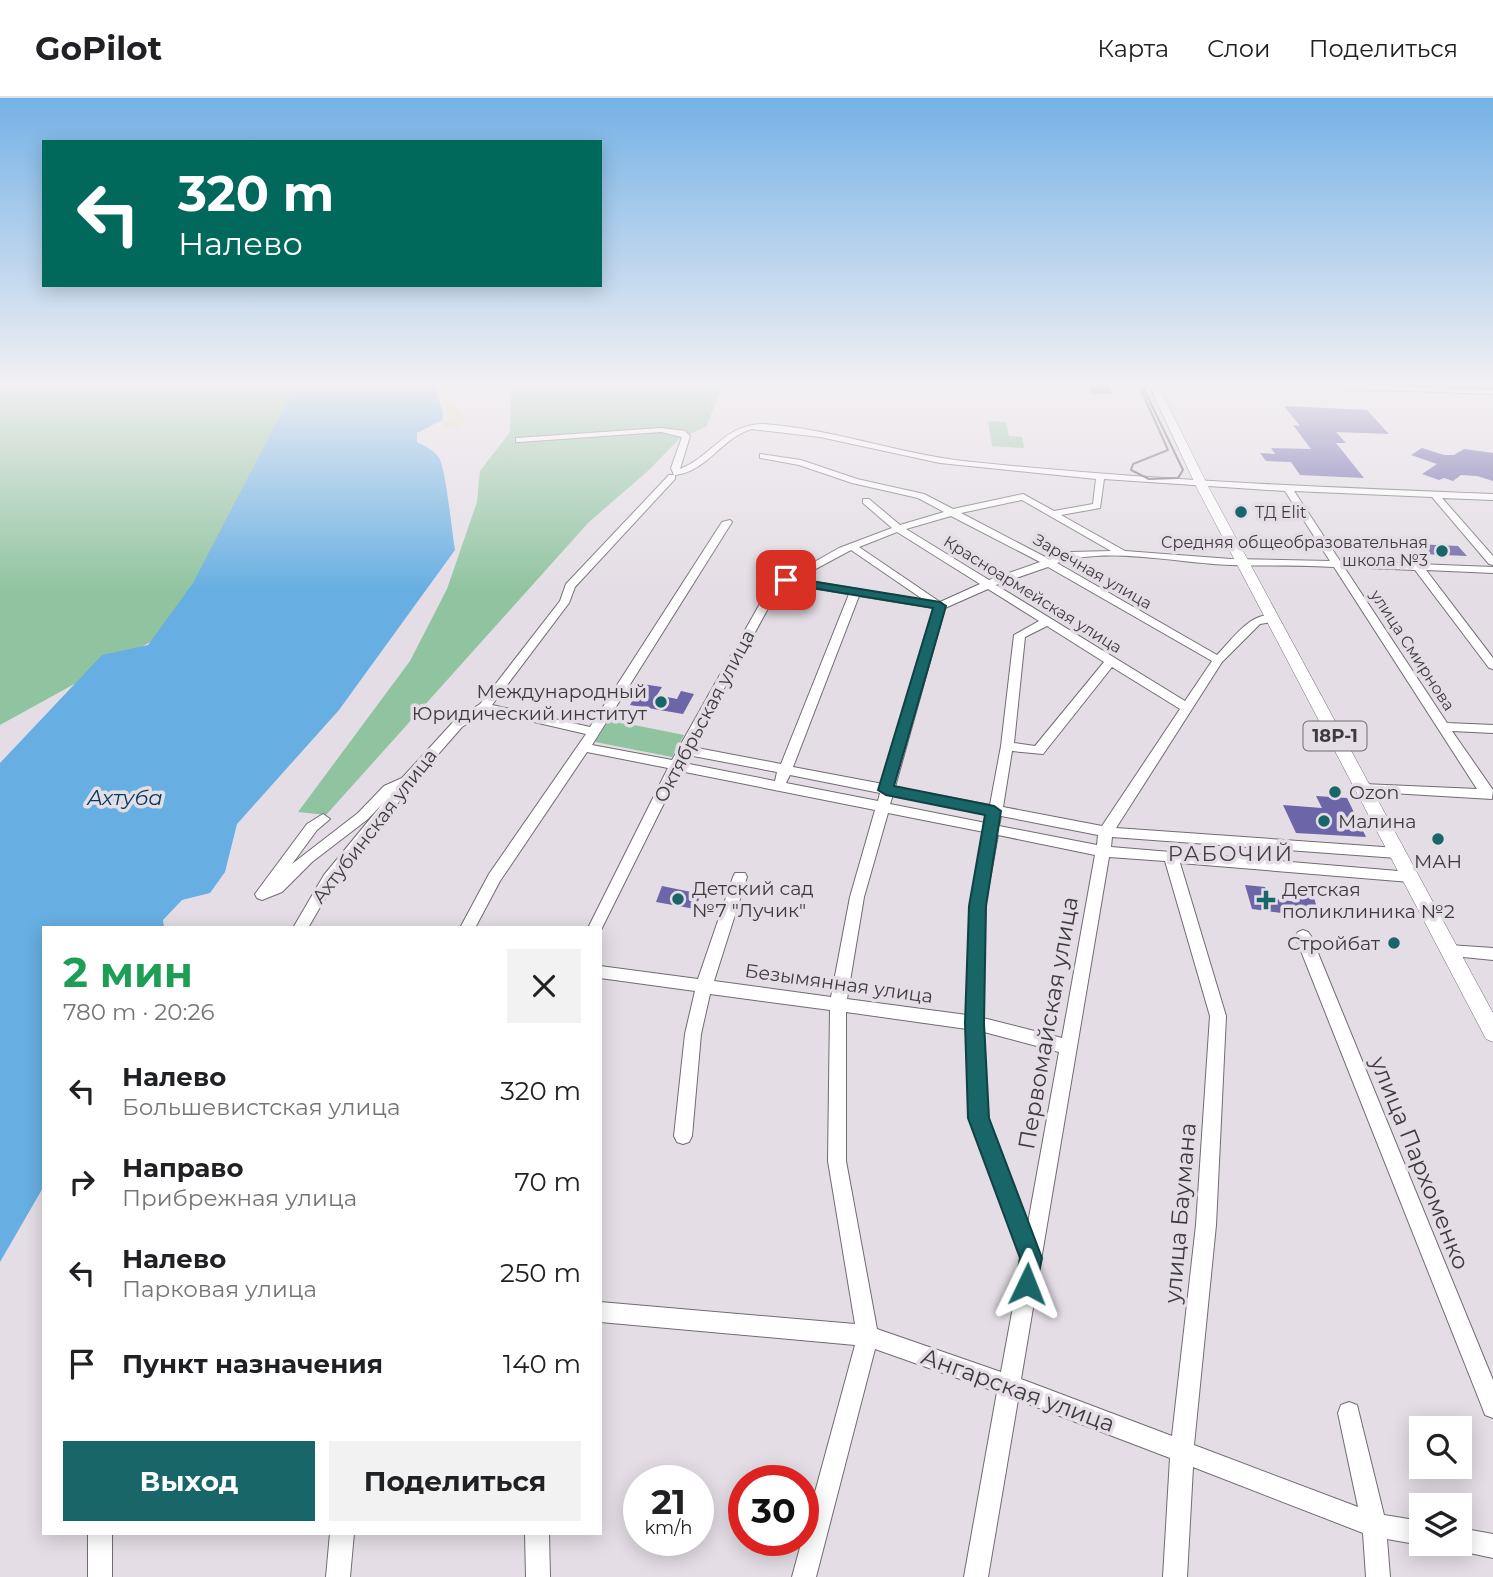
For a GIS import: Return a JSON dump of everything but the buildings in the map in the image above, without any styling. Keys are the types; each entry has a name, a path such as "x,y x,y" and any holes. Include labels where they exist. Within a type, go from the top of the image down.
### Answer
{"main road":[{"name":"18Р-1","path":"1187,452 1493,1033"}],"street":[{"name":"Ахтубинская улица","path":"301,926 329,879 369,832 408,779 458,724 484,707 565,601 570,586 674,475 680,452"},
{"path":"674,475 715,452"},
{"path":"905,452 955,463 1095,478 1493,497"},
{"name":"Заречная улица","path":"763,456 802,463 855,481 921,496 1047,562 1218,660"},
{"path":"1055,513 1097,506 1095,478"},
{"name":"улица Смирнова","path":"1288,489 1490,794"},
{"path":"1434,494 1493,562"},
{"name":"Октябрьская улица","path":"596,926 676,765 779,579 786,580 813,564 853,547 951,510 1023,496 1124,554"},
{"name":"Красноармейская улица","path":"866,501 899,528 1187,708"},
{"path":"468,926 494,878 584,747 727,522"},
{"path":"853,547 940,606"},
{"path":"786,580 940,606 989,584 1071,555 1124,554 1493,570"},
{"path":"1418,567 1493,666"},
{"path":"778,787 855,592"},
{"path":"804,1577 868,1336 837,1161 838,1004 857,897 940,606"},
{"name":"Первомайская улица","path":"976,1577 1107,832 1218,660 1257,621 1273,619"},
{"path":"1031,1258 979,1118 975,1023 978,906 990,828 1007,746 1020,635 1047,621"},
{"path":"1007,746 1038,751 1111,661"},
{"path":"484,707 593,732"},
{"path":"1444,727 1493,730"},
{"path":"584,747 1102,851 1410,877"},
{"path":"684,750 1107,832 1397,853"},
{"path":"323,818 312,827 262,894 277,888 307,858 363,816 389,789 408,779"},
{"path":"1363,788 1490,794"},
{"name":"улица Баумана","path":"1171,858 1218,1016 1206,1225 1182,1451 1175,1577"},
{"path":"683,1136 693,1034 705,986 740,877"},
{"name":"улица Пархоменко","path":"1303,936 1493,1407"},
{"path":"1449,951 1493,954"},
{"name":"Безымянная улица","path":"602,972 975,1023 1070,1048"},
{"name":"Ангарская улица","path":"602,1312 868,1336 1008,1385 1374,1525 1409,1531"},
{"path":"1349,1413 1374,1525 1378,1577"},
{"path":"100,1535 100,1577"},
{"path":"338,1577 342,1535"},
{"path":"537,1535 538,1577"},
{"path":"1472,1542 1493,1546"}],"green space":[{"path":"0,452 269,452 183,624 0,725"},
{"path":"495,452 666,452 588,523 326,815 298,812 410,661 447,589 477,502 480,471"},
{"path":"609,720 684,735 672,757 595,742"}],"water":[{"name":"Ахтуба","path":"261,452 434,452 442,464 455,550 339,710 237,824 225,872 210,893 182,900 163,920 164,926 42,926 42,1189 0,1262 0,763 102,655 148,645 193,583"}],"tram line":[{"path":"1163,452 1133,464 1131,470 1149,479 1178,478 1183,470 1174,452"}],"place":[{"name":"ТД Elit","path":"1241,512"},
{"name":"Средняя общеобразовательная школа №3","path":"1442,551"},
{"name":"Международный Юридический институт","path":"661,702"},
{"name":"Ozon","path":"1335,792"},
{"name":"Малина","path":"1324,821"},
{"name":"МАН","path":"1438,839"},
{"name":"Детский сад №7 \"Лучик\"","path":"678,899"},
{"name":"Детская поликлиника №2","path":"1266,900"},
{"name":"Стройбат","path":"1394,943"}],"district":[{"name":"РАБОЧИЙ","path":"1231,854"}],"route":[{"path":"786,580 940,606 886,790 994,811 978,906 975,1023 979,1118 1031,1258 1027,1284"}]}
